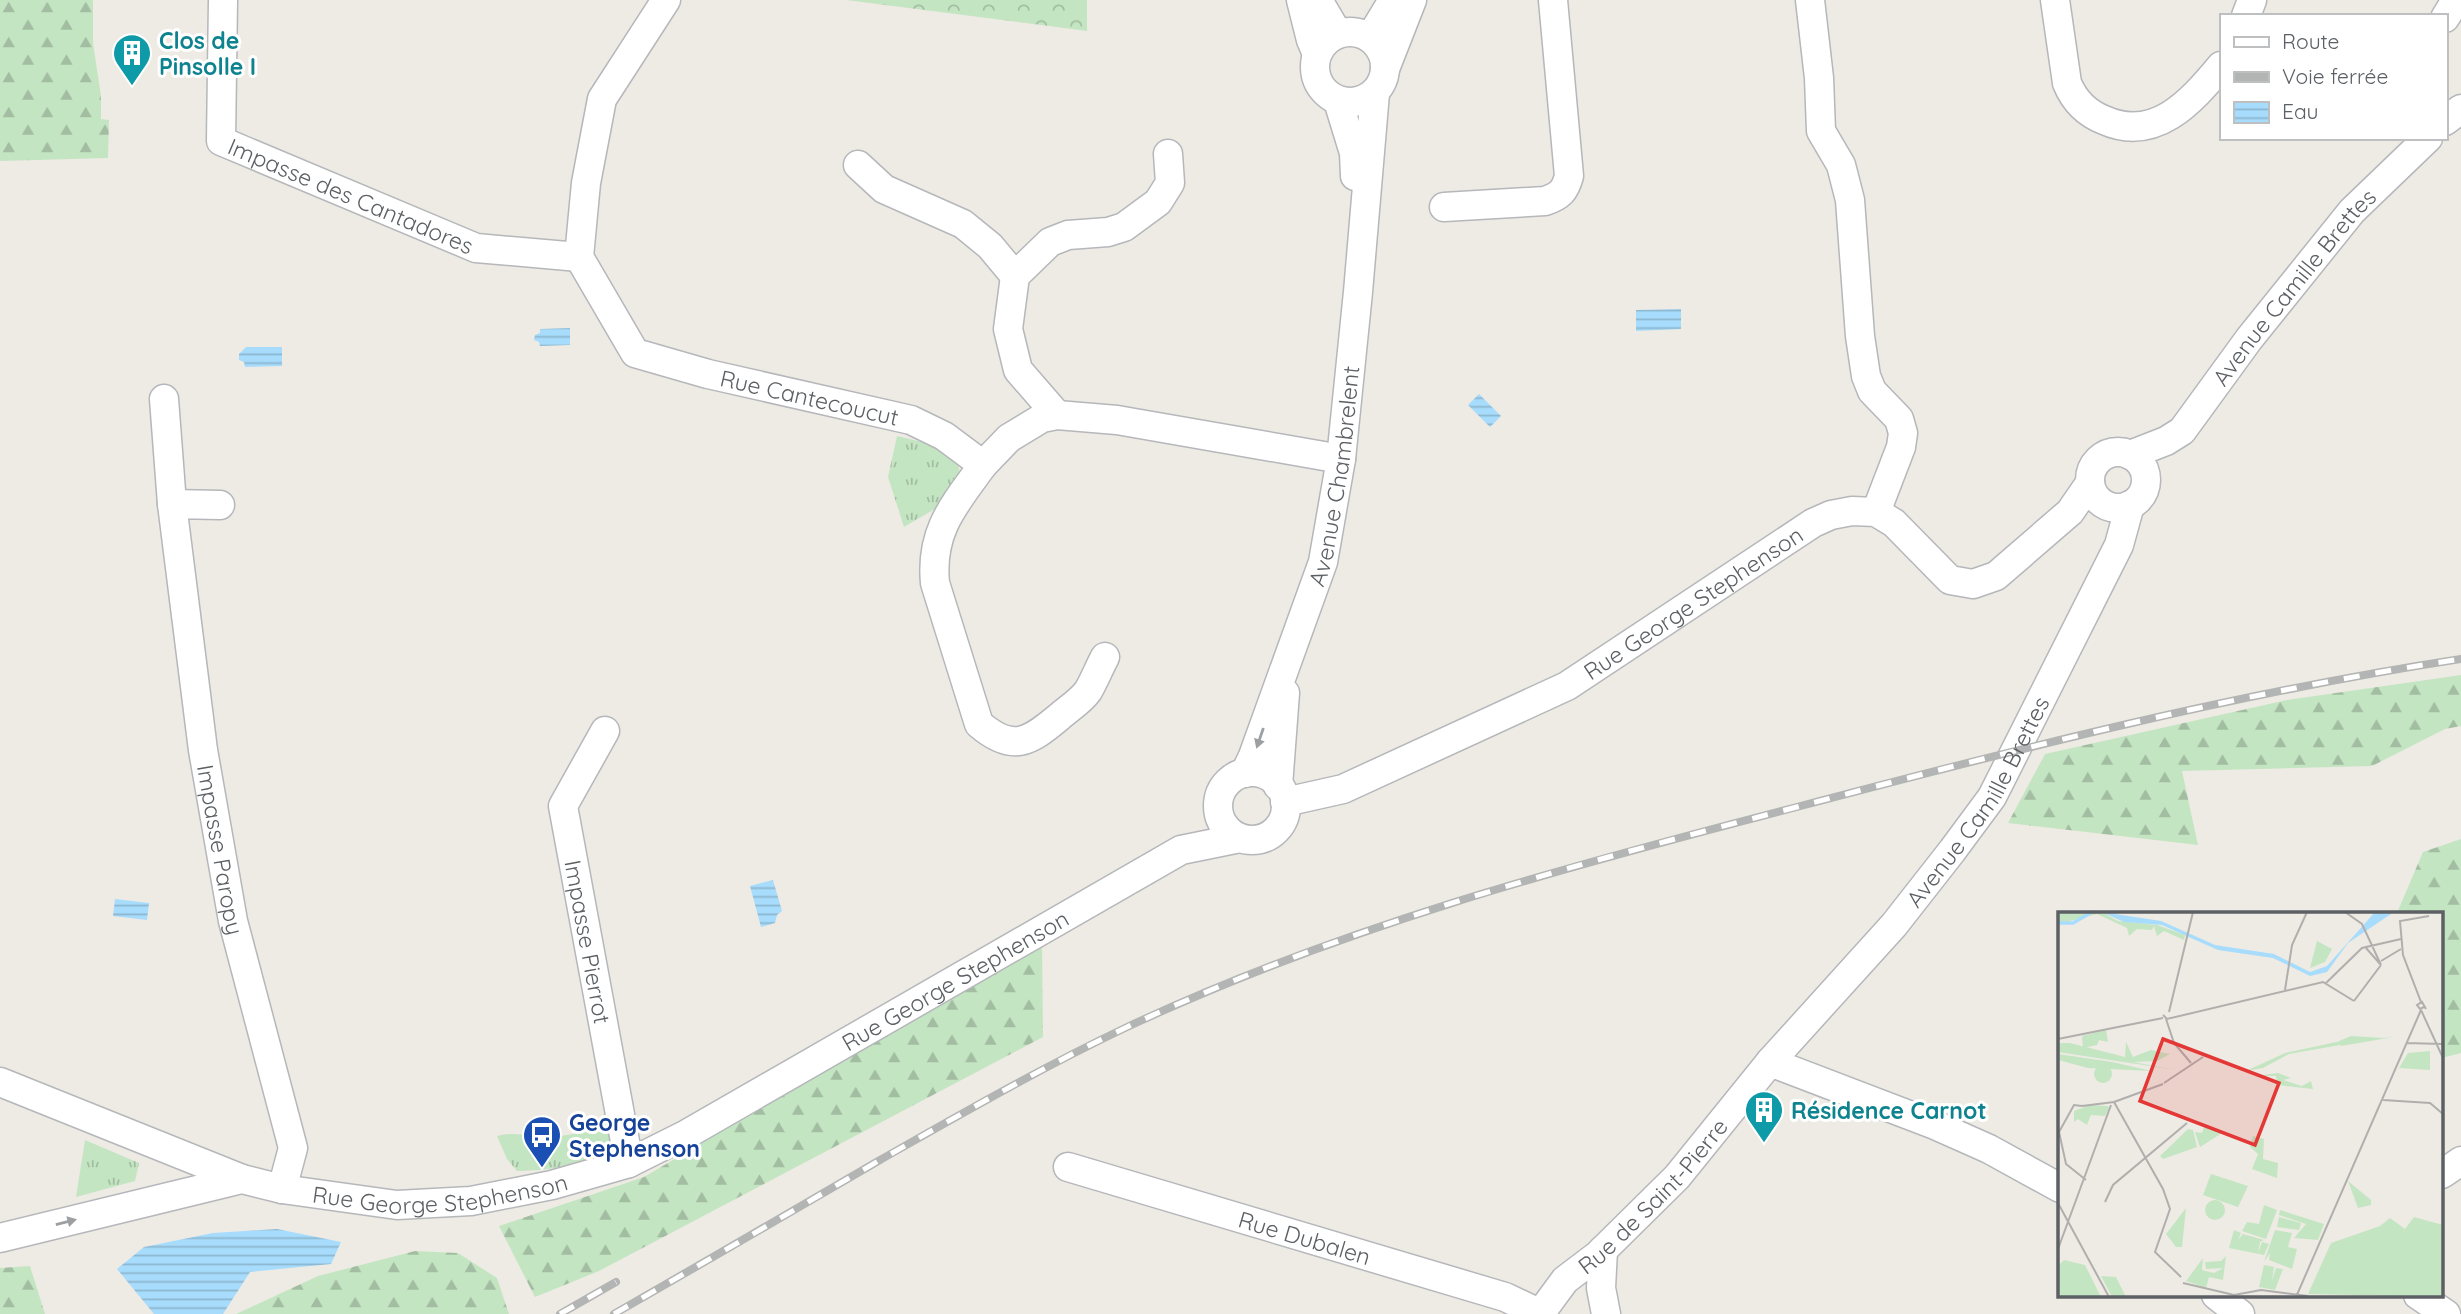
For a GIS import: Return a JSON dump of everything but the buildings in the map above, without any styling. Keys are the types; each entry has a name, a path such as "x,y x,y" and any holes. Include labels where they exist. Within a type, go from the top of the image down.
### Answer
{"street":[{"name":"Impasse des Cantadores","path":"223,0 221,141 476,248 579,257"},
{"path":"579,257 586,183 602,99 666,0"},
{"path":"1301,0 1317,54"},
{"path":"1318,0 1338,34"},
{"path":"1370,38 1393,0"},
{"name":"Avenue Chambrelent","path":"1245,773 1323,562 1341,459 1380,81 1412,0"},
{"path":"1444,207 1545,201 1558,197 1565,189 1569,176 1553,0"},
{"path":"1810,0 1819,78 1821,131 1841,165 1850,200 1860,336 1866,376 1872,391 1899,419 1903,433 1901,447 1875,512 1894,523 1951,580 1973,584 1996,576 2070,512 2107,499 2141,495 2144,488 2137,464 2122,452 2106,455 2093,467 2107,499"},
{"path":"2055,0 2071,94 2079,105 2099,119 2117,126 2141,128 2166,118 2188,104 2220,67"},
{"path":"1360,33 1370,38 1384,57 1380,81 1358,102 1338,101 1328,95 1316,76 1317,54 1329,39 1338,34 1360,33"},
{"name":"Avenue Chambrelent","path":"1338,101 1354,153 1358,292"},
{"name":"Avenue Camille Brettes","path":"2137,464 2182,431 2249,339 2352,211 2426,140"},
{"path":"1057,415 1018,370 1007,329 1015,275 1051,242 1068,235 1108,232 1124,227 1158,202 1170,183 1168,155"},
{"path":"858,165 884,189 963,224 990,246 1015,275"},
{"name":"Rue Cantecoucut","path":"579,257 635,353 708,374 911,419 944,436 983,465"},
{"name":"Impasse Paropy","path":"164,399 172,505 203,750 233,921 293,1148 282,1189"},
{"path":"1105,657 1086,694 1035,737 1017,741 1005,740 993,736 979,724 935,583 933,562 936,541 948,513 983,465 1009,438 1042,418 1057,415 1117,420 1341,459"},
{"name":"Avenue Camille Brettes","path":"1790,1040 1894,925 1992,797 2119,545 2120,535 2107,499"},
{"path":"172,505 220,505"},
{"name":"Rue George Stephenson","path":"1282,794 1343,789 1567,686 1813,523 1831,515 1852,511 1875,512"},
{"name":"Avenue Chambrelent","path":"1282,794 1288,656"},
{"name":"Impasse Pierrot","path":"605,731 563,806 629,1163"},
{"path":"1258,772 1267,776 1282,794 1284,813 1280,824 1272,833 1261,838 1240,838 1225,826 1219,816 1220,794 1226,784 1245,773 1258,772"},
{"name":"Rue George Stephenson","path":"1181,849 1218,805"},
{"name":"Rue George Stephenson","path":"0,1238 242,1179 282,1189 397,1205 471,1201 552,1185 629,1163 687,1134 1181,849 1240,838"},
{"name":"Rue de Saint-Pierre","path":"1540,1314 1565,1280 1604,1250 1677,1177 1790,1040"},
{"path":"1770,1062 1935,1125 1989,1149 2058,1187"},
{"path":"0,1082 242,1179"},
{"path":"2444,1173 2461,1161"},
{"name":"Rue Dubalen","path":"1068,1167 1505,1297 1540,1314"},
{"path":"1600,1310 1604,1250"},
{"path":"2217,1296 2240,1314"},
{"path":"2419,1296 2445,1314"}],"green space":[{"path":"0,0 93,0 93,43 101,96 101,119 109,120 108,158 0,161"},
{"path":"846,0 1087,0 1087,31"},
{"path":"897,436 939,446 957,459 961,478 940,506 904,527 888,477"},
{"path":"2461,675 2461,726 2445,729 2372,766 2182,771 2198,845 2008,823 2045,754 2287,700"},
{"path":"2461,839 2461,1053 2444,1057 2444,912 2397,912 2423,852"},
{"path":"1042,943 1043,1037 599,1271 535,1297 499,1226 644,1177"},
{"path":"605,1109 612,1133 612,1141 607,1149 597,1156 570,1165 517,1171 507,1159 497,1136 516,1134 549,1137 581,1132 600,1126"},
{"path":"85,1140 139,1163 135,1181 76,1197"},
{"path":"415,1251 458,1253 497,1278 509,1314 236,1314 318,1276"},
{"path":"30,1266 45,1314 0,1314 0,1268"}],"water":[{"path":"1681,309 1681,329 1636,331 1636,310"},
{"path":"570,328 570,345 540,346 539,342 534,340 540,329"},
{"path":"246,347 282,347 282,366 245,367 244,362 239,360 239,354"},
{"path":"1479,394 1501,416 1490,427 1468,405"},
{"path":"773,880 782,911 777,915 775,923 761,927 750,886"},
{"path":"115,899 149,903 147,920 113,916"},
{"path":"277,1229 341,1242 331,1264 250,1272 223,1314 154,1314 117,1269 144,1247 213,1233"}],"railway":[{"path":"614,1314 941,1126 1094,1043 1206,992 1370,930 1622,853 2042,744 2293,688 2461,659"},
{"path":"560,1314 616,1282"}],"place":[{"name":"Clos de Pinsolle I","path":"132,87"},
{"name":"Résidence Carnot","path":"1764,1144"},
{"name":"George Stephenson","path":"542,1169"}]}
